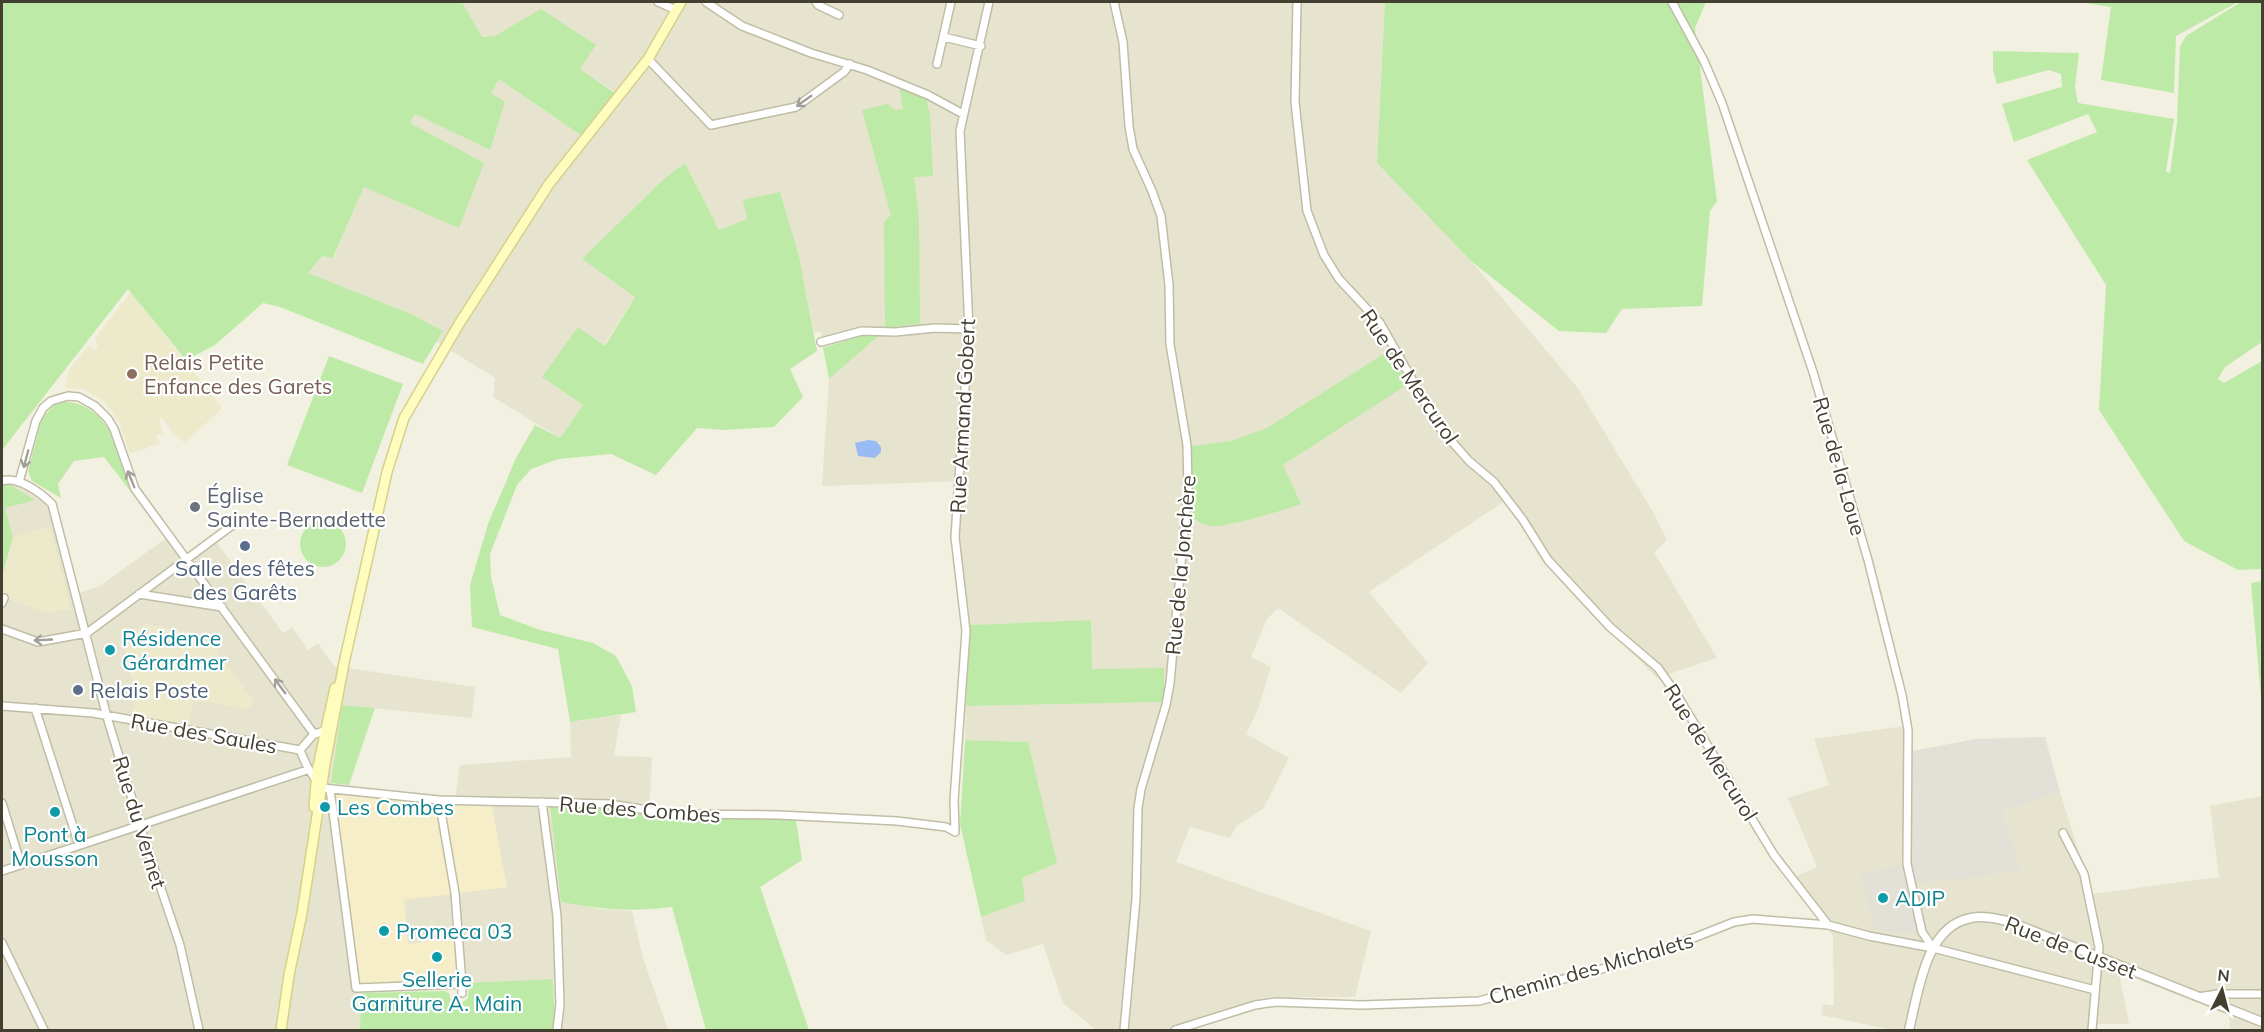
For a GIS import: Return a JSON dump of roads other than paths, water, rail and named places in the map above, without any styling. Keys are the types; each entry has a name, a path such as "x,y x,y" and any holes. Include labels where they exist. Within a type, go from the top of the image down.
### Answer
{"main road":[{"path":"318,779 325,764 344,663 387,472 404,418 459,324 549,184 648,59 679,6"},
{"path":"281,1030 297,937 325,731 344,663"}],"street":[{"path":"658,2 679,6"},
{"path":"706,2 742,26 928,94 963,114"},
{"path":"816,2 839,15"},
{"path":"937,64 951,2"},
{"name":"Rue Armand Gobert","path":"956,832 954,800 966,631 955,537 969,329 960,131 981,46 989,2"},
{"name":"Rue de la Jonchère","path":"1114,2 1123,42 1133,149 1161,216 1169,285 1170,344 1186,439 1188,488 1167,705 1141,789 1138,808 1136,899 1124,1030"},
{"name":"Rue de Mercurol","path":"1297,2 1294,102 1307,211 1324,255 1339,279 1380,323 1439,427 1470,461 1494,482 1523,520 1548,560 1610,627 1658,668 1677,695 1774,855 1828,925"},
{"name":"Rue de la Loue","path":"1672,2 1704,61 1722,103 1813,372 1868,560 1902,695 1908,730 1907,864 1922,932 1933,948"},
{"path":"944,37 981,46"},
{"path":"648,59 711,124 796,107 844,72 850,64"},
{"path":"821,342 862,331 969,329"},
{"path":"2,481 9,479 19,482 36,421 43,408 51,401 60,397 79,398 95,406 108,419 117,435 135,489 314,734"},
{"name":"Rue du Vernet","path":"19,482 51,504 87,633 107,717 180,945 199,1030"},
{"path":"2,629 38,642 87,633 234,524"},
{"path":"139,594 222,607"},
{"path":"2,706 93,713 107,717"},
{"path":"35,708 79,845"},
{"name":"Rue des Saules","path":"107,717 300,750"},
{"path":"318,779 325,764 327,736 325,731 314,734 300,750 318,779 356,988 462,984"},
{"path":"2,871 140,825 318,779"},
{"name":"Rue des Combes","path":"318,779 439,800 610,804 672,814 779,815 897,821 946,827 956,832"},
{"path":"439,800 455,893 462,993"},
{"path":"542,802 557,916 560,1004 557,1030"},
{"path":"2,803 21,865"},
{"path":"2063,833 2084,874 2099,947 2092,1030"},
{"name":"Rue de Cusset","path":"1909,1030 1926,963 1943,933 1957,922 1989,917 2008,921 2262,1022"},
{"name":"Chemin des Michalets","path":"1175,1030 1255,1005 1276,1002 1362,1005 1479,1001 1644,957 1734,922 1753,919 1828,925 1869,936 1933,948 2095,990"},
{"path":"2,944 44,1030"},
{"path":"2198,997 2218,994 2262,994"}],"water":[{"path":"876,441 881,447 881,452 875,458 858,456 855,443"}],"place":[{"name":"Relais Petite Enfance des Garets","path":"132,374"},
{"name":"Église Sainte-Bernadette","path":"195,507"},
{"name":"Salle des fêtes des Garêts","path":"245,546"},
{"name":"Résidence Gérardmer","path":"110,650"},
{"name":"Relais Poste","path":"78,690"},
{"name":"Les Combes","path":"325,807"},
{"name":"Pont à Mousson","path":"55,812"},
{"name":"ADIP","path":"1883,898"},
{"name":"Promeca 03","path":"384,931"},
{"name":"Sellerie Garniture A. Main","path":"437,957"}]}
